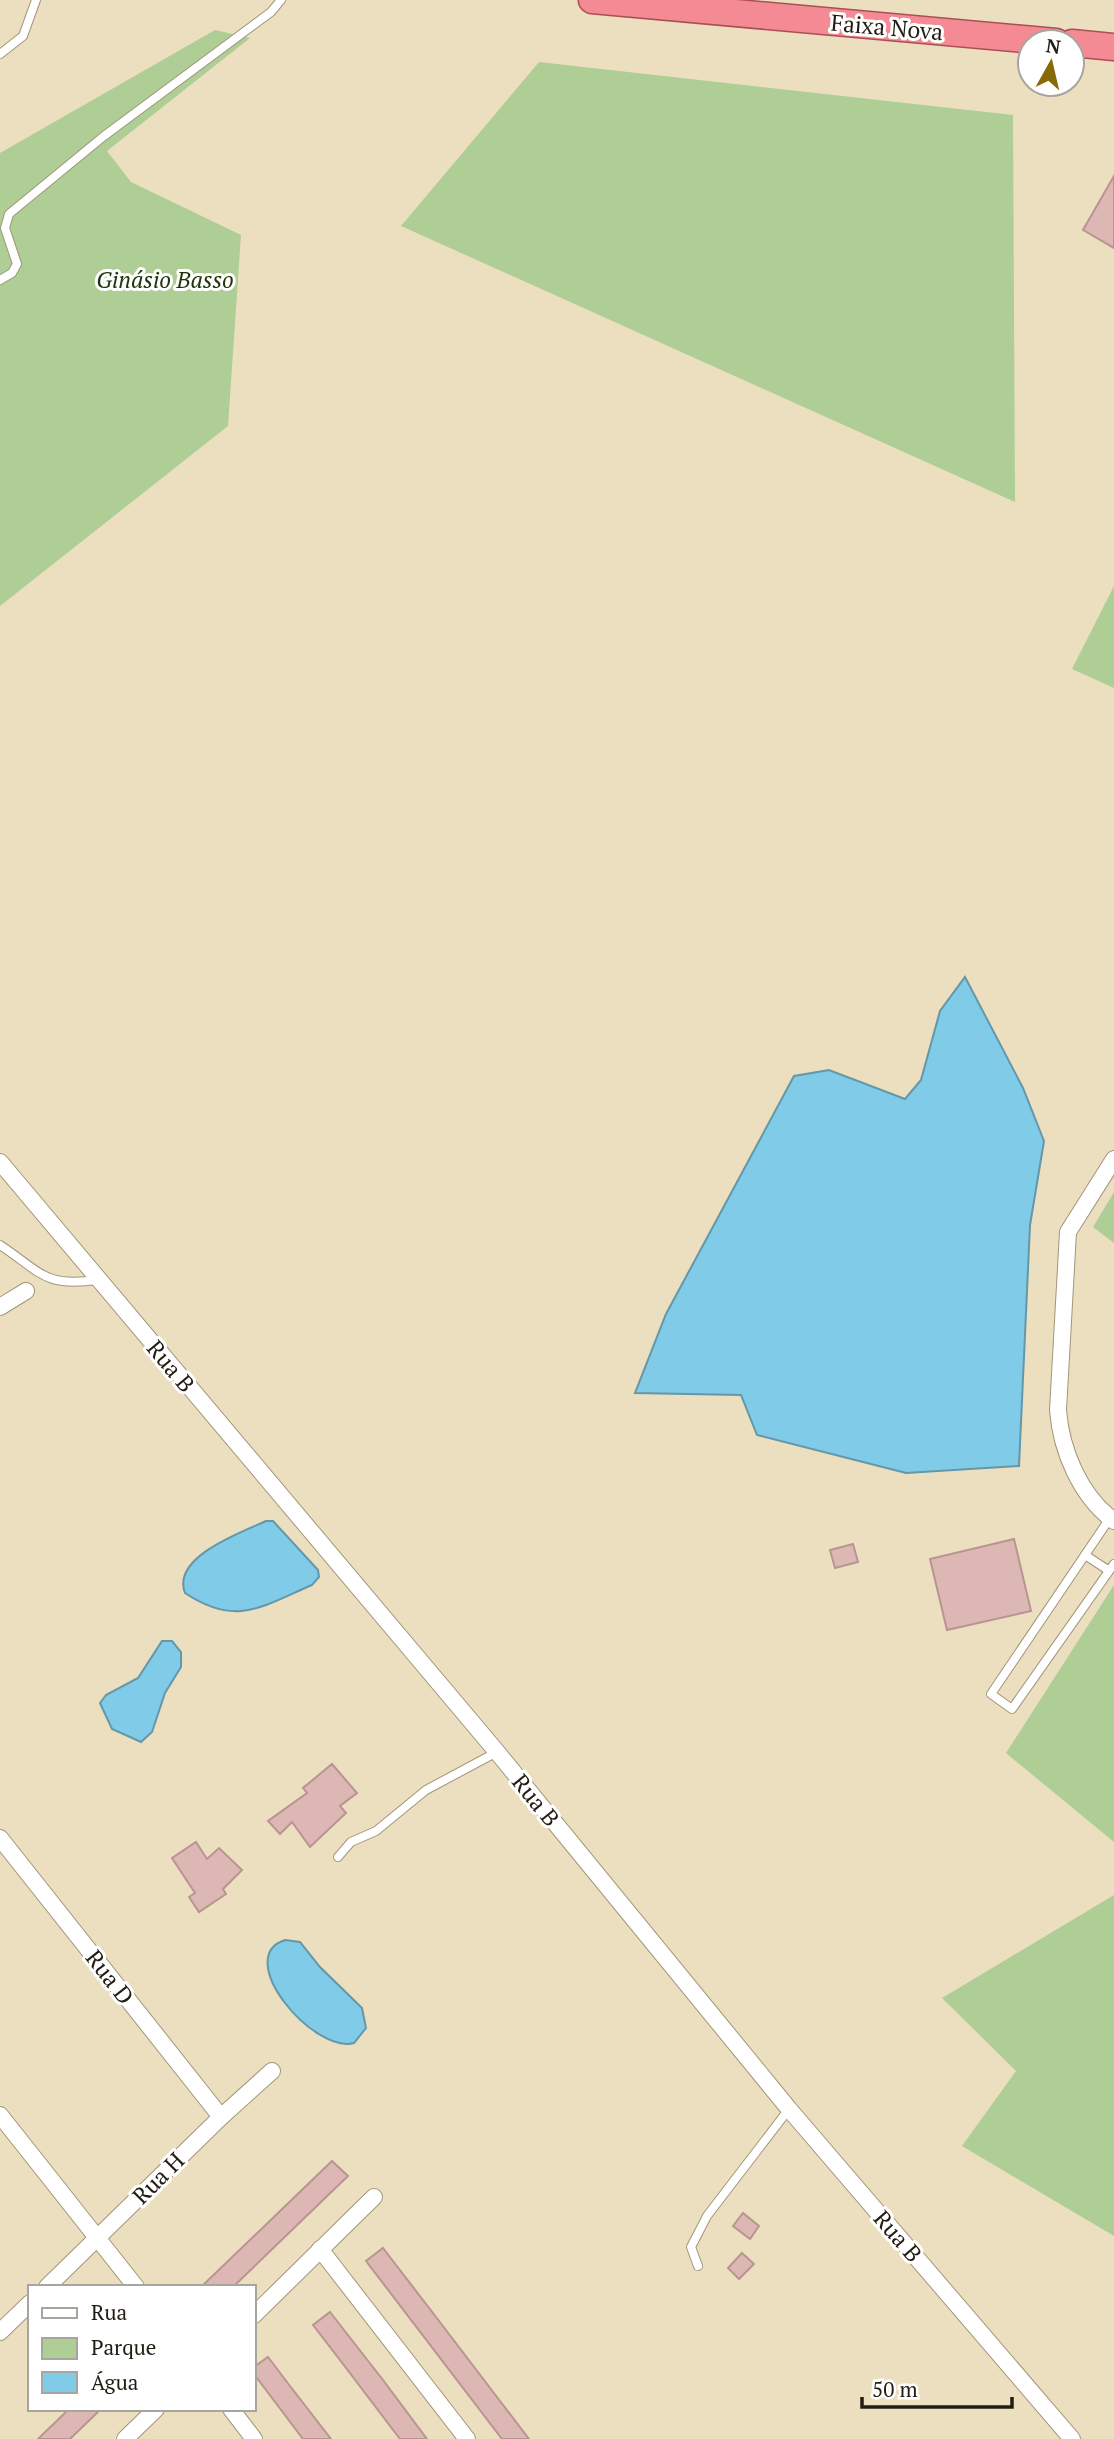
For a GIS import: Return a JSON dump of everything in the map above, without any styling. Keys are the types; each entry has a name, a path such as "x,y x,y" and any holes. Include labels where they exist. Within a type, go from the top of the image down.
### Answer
{"highway":[{"name":"Faixa Nova","path":"592,0 1016,38"},
{"path":"1086,44 1114,47"}],"street":[{"path":"1112,1519 1086,1490 1070,1462 1060,1436 1058,1410 1068,1232 1114,1159"},
{"name":"Rua B","path":"0,1162 497,1752 789,2109 1072,2439"},
{"path":"0,1307 26,1291"},
{"name":"Rua D","path":"0,1838 221,2117"},
{"name":"Rua H","path":"49,2285 221,2117 272,2071"},
{"path":"0,2115 134,2285"},
{"path":"256,2313 374,2197"},
{"path":"320,2249 467,2439"},
{"path":"0,2332 28,2305"},
{"path":"125,2439 154,2411"},
{"path":"233,2411 254,2439"}],"lane":[{"path":"0,54 23,36 36,0"},
{"path":"0,280 12,273 17,264 5,228 9,214 104,136 271,12 281,0"},
{"path":"0,1245 41,1275 65,1284 99,1280"},
{"path":"1085,1555 1111,1567 1012,1709 991,1694 1085,1555 1112,1519"},
{"path":"338,1857 351,1842 376,1831 426,1790 497,1752"},
{"path":"698,2266 691,2247 707,2216 789,2109"}],"green space":[{"name":"Ginásio Basso","path":"215,30 250,38 107,151 131,182 241,235 228,426 0,606 0,153"},
{"path":"539,62 1013,115 1015,502 401,226"},
{"path":"1114,586 1114,688 1072,669"},
{"path":"1114,1192 1114,1243 1093,1227"},
{"path":"1114,1585 1114,1842 1006,1753"},
{"path":"1114,1895 1114,2236 962,2146 1016,2071 942,1998"}],"water":[{"path":"965,977 1023,1088 1044,1141 1030,1225 1019,1466 906,1473 757,1435 741,1395 635,1393 666,1314 794,1076 829,1070 905,1099 921,1080 940,1011"},
{"path":"266,1521 273,1521 318,1570 319,1577 312,1585 263,1606 234,1611 219,1609 185,1593 183,1580 188,1568 198,1557 226,1539"},
{"path":"162,1641 172,1641 181,1652 181,1667 165,1693 152,1732 141,1742 112,1729 100,1703 106,1695 138,1678"},
{"path":"285,1940 300,1942 320,1967 362,2008 366,2028 354,2043 337,2042 318,2034 300,2020 284,2002 273,1983 268,1965 271,1950"}],"building":[{"path":"1114,176 1114,248 1083,230"},
{"path":"1014,1539 1031,1611 947,1630 930,1559"},
{"path":"853,1544 858,1562 835,1568 830,1550"},
{"path":"332,1764 357,1793 340,1806 346,1813 310,1847 292,1822 280,1834 268,1821 307,1793 303,1788"},
{"path":"196,1842 207,1859 219,1848 242,1870 223,1889 226,1894 199,1912 189,1897 195,1893 172,1858"},
{"path":"332,2161 348,2176 235,2285 203,2285"},
{"path":"743,2213 759,2226 750,2239 733,2226"},
{"path":"383,2248 529,2439 502,2439 366,2261"},
{"path":"742,2253 754,2264 739,2279 728,2268"},
{"path":"330,2312 427,2439 400,2439 313,2325"},
{"path":"268,2357 331,2439 303,2439 256,2377 256,2366"},
{"path":"67,2411 99,2411 70,2439 38,2439"}]}
